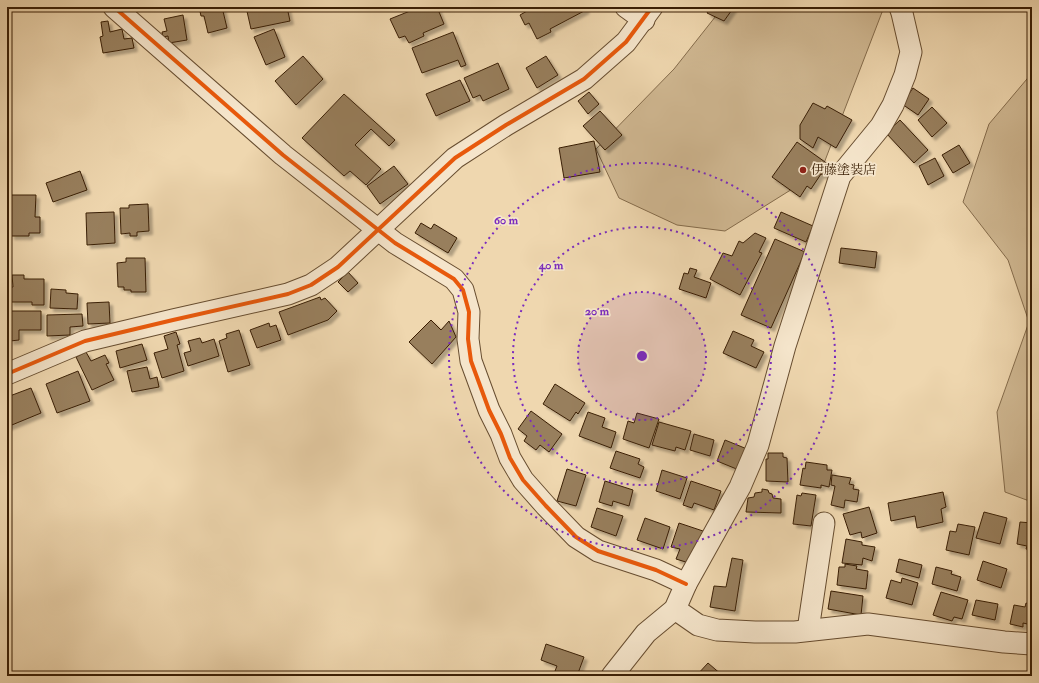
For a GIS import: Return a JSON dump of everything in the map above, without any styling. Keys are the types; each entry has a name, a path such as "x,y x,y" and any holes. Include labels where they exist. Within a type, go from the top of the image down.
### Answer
{"street":[{"path":"114,7 283,155 395,243 454,279 463,290 469,312 468,339 471,362 489,410 501,434 510,458 520,475 546,506 576,537 598,551 656,570 686,584"},
{"path":"7,374 85,341 288,294 311,285 338,267 455,158 506,125 584,79 626,42 648,13 626,7"},
{"path":"612,676 646,633 675,609 686,584 740,487 758,445 785,346 840,176 881,126 893,105 905,75 911,52 900,7"},
{"path":"808,630 824,523"},
{"path":"675,609 698,625 717,630 755,632 808,630 868,624 1004,642 1032,644"}],"shaded area":[{"path":"723,7 884,7 821,171 725,231 677,225 619,198 596,149 674,69"},
{"path":"1032,73 1032,502 1005,492 997,412 1029,322 1008,260 963,202 989,124"}],"building":[{"path":"199,7 222,7 227,28 208,33 204,16 201,16"},
{"path":"246,7 287,7 290,21 251,29"},
{"path":"420,7 437,7 444,24 423,33 424,36 409,43 405,36 399,38 390,19"},
{"path":"534,7 585,7 586,10 550,29 551,32 537,39 529,23 525,25 520,15"},
{"path":"708,7 734,7 724,21 707,13 710,8"},
{"path":"183,15 187,40 169,43 168,36 163,37 162,32 167,31 164,19"},
{"path":"108,21 110,32 122,29 124,39 132,38 134,48 103,53 100,37 103,36 101,22"},
{"path":"274,29 285,57 266,65 254,37"},
{"path":"453,32 466,65 461,67 458,60 422,73 412,48"},
{"path":"303,56 323,79 296,105 275,81"},
{"path":"546,56 558,75 537,88 526,68"},
{"path":"498,63 509,89 483,101 480,95 473,98 464,78"},
{"path":"460,80 470,101 436,116 426,94"},
{"path":"913,88 929,99 918,115 902,104"},
{"path":"589,92 599,104 588,114 578,101"},
{"path":"344,94 395,140 389,146 371,129 355,145 381,169 366,185 350,171 344,176 302,138"},
{"path":"813,103 825,109 827,106 852,120 836,148 818,137 813,148 800,139 800,125"},
{"path":"932,107 947,123 932,137 918,120"},
{"path":"600,111 622,135 605,150 583,126"},
{"path":"900,120 928,150 914,163 886,133"},
{"path":"594,141 600,172 564,178 559,148"},
{"name":"伊藤塗装店","path":"797,142 832,167 825,176 821,174 811,189 807,186 800,197 772,177"},
{"path":"959,145 970,163 953,173 942,155"},
{"path":"935,158 944,176 928,185 919,166"},
{"path":"394,166 408,184 380,204 367,186"},
{"path":"80,171 87,190 53,202 46,183"},
{"path":"11,195 36,195 35,217 40,217 40,233 29,233 29,236 11,236"},
{"path":"148,204 149,231 137,232 137,236 130,236 130,233 121,234 120,208 129,208 129,205"},
{"path":"114,212 115,243 87,245 86,213"},
{"path":"781,212 813,226 806,242 774,228"},
{"path":"421,223 431,229 434,224 457,238 448,253 415,233"},
{"path":"755,233 766,238 759,252 762,253 740,295 710,279 723,253 732,256 739,241 743,243"},
{"path":"775,239 805,252 771,328 741,315"},
{"path":"841,248 877,252 875,268 839,263"},
{"path":"126,258 145,258 146,292 131,292 131,290 124,290 124,287 118,287 117,263 126,262"},
{"path":"690,268 697,270 694,277 711,283 706,298 679,289 684,273 688,274"},
{"path":"348,272 358,283 348,292 338,282"},
{"path":"12,275 24,275 24,279 44,279 44,305 32,305 32,302 10,302 10,287 13,287"},
{"path":"51,289 66,290 66,293 78,294 77,309 50,308"},
{"path":"320,297 321,300 325,298 337,311 328,320 288,335 279,312"},
{"path":"109,302 110,323 88,324 87,303"},
{"path":"9,311 41,311 41,330 19,330 19,340 10,341"},
{"path":"82,314 83,326 70,327 70,335 47,336 47,315"},
{"path":"431,320 441,330 449,321 456,337 432,364 409,342"},
{"path":"269,323 270,327 276,325 281,340 257,348 250,330"},
{"path":"239,330 250,365 228,372 219,341 227,338 226,334"},
{"path":"733,331 754,340 751,346 764,352 756,368 723,353"},
{"path":"176,332 180,344 177,345 184,371 162,378 154,353 168,349 164,336"},
{"path":"200,338 202,343 214,339 219,356 188,366 184,353 191,351 188,341"},
{"path":"142,344 147,360 120,368 116,351"},
{"path":"86,352 91,361 105,355 109,363 106,364 114,380 92,390 76,357"},
{"path":"147,367 150,379 157,377 159,387 132,392 127,371"},
{"path":"78,371 90,401 57,413 46,384"},
{"path":"555,384 585,403 578,414 576,412 570,421 543,404"},
{"path":"31,388 41,413 7,427 7,397"},
{"path":"531,411 562,434 549,452 540,445 536,450 524,441 527,436 518,429"},
{"path":"588,412 605,418 602,427 616,432 611,448 579,436"},
{"path":"637,413 659,419 649,448 623,439 628,421 634,423"},
{"path":"659,422 691,431 685,450 676,447 675,451 652,445"},
{"path":"694,434 714,440 710,456 690,450"},
{"path":"725,440 747,449 739,470 717,461"},
{"path":"616,451 640,459 638,464 644,467 640,478 610,468"},
{"path":"768,453 783,453 783,457 787,458 788,482 766,481 766,459 768,459"},
{"path":"806,462 827,465 827,470 832,470 829,487 821,485 821,488 800,485 803,468 805,469"},
{"path":"567,469 586,475 576,506 557,501"},
{"path":"662,470 687,478 680,499 656,491"},
{"path":"832,475 851,478 849,484 854,485 853,489 859,490 857,502 845,500 844,508 831,505 835,486 831,485"},
{"path":"605,481 633,490 629,506 613,501 612,506 599,502"},
{"path":"691,481 721,491 714,510 694,503 692,508 683,505"},
{"path":"762,489 768,490 769,493 772,494 773,498 781,499 781,513 746,512 748,498 754,497 755,493 762,492"},
{"path":"943,492 946,507 941,509 943,522 917,528 915,516 891,521 888,503"},
{"path":"802,493 816,495 811,526 793,524 797,495 801,496"},
{"path":"869,507 877,533 862,538 861,532 850,535 843,514"},
{"path":"597,508 623,516 616,536 591,527"},
{"path":"984,512 1007,518 1000,544 976,538"},
{"path":"645,518 670,527 663,549 637,540"},
{"path":"1020,522 1032,523 1032,550 1026,549 1027,546 1017,544"},
{"path":"679,523 706,532 702,543 697,542 689,563 676,559 680,549 671,547"},
{"path":"958,524 975,527 969,555 946,550 950,531 956,532"},
{"path":"846,539 862,542 862,545 875,547 872,561 863,558 862,565 842,563"},
{"path":"732,558 743,560 735,611 710,607 714,586 726,587"},
{"path":"899,559 922,565 919,578 896,572"},
{"path":"983,561 1007,569 1001,588 977,580"},
{"path":"845,564 857,566 856,569 868,571 866,589 837,585 839,567 845,567"},
{"path":"936,567 952,571 951,574 961,577 957,591 932,584"},
{"path":"902,578 918,583 912,605 886,598 891,580 901,583"},
{"path":"831,591 863,596 861,615 828,609"},
{"path":"941,592 968,600 962,619 954,617 952,621 933,615"},
{"path":"976,600 998,604 995,620 972,615"},
{"path":"1026,603 1032,605 1032,625 1023,623 1023,627 1010,624 1014,605 1025,607"},
{"path":"546,644 584,657 577,676 570,676 555,671 557,666 541,660"},
{"path":"708,663 723,676 696,676"}],"cycle path":[{"path":"114,7 283,155 395,243 454,279 463,290 469,312 468,339 471,361 489,410 501,434 510,458 523,480 576,537 598,551 656,570 686,584"},
{"path":"7,374 85,341 288,294 311,285 338,267 455,158 506,125 584,79 626,42 652,7"}],"place":[{"name":"伊藤塗装店","path":"803,170"}]}
